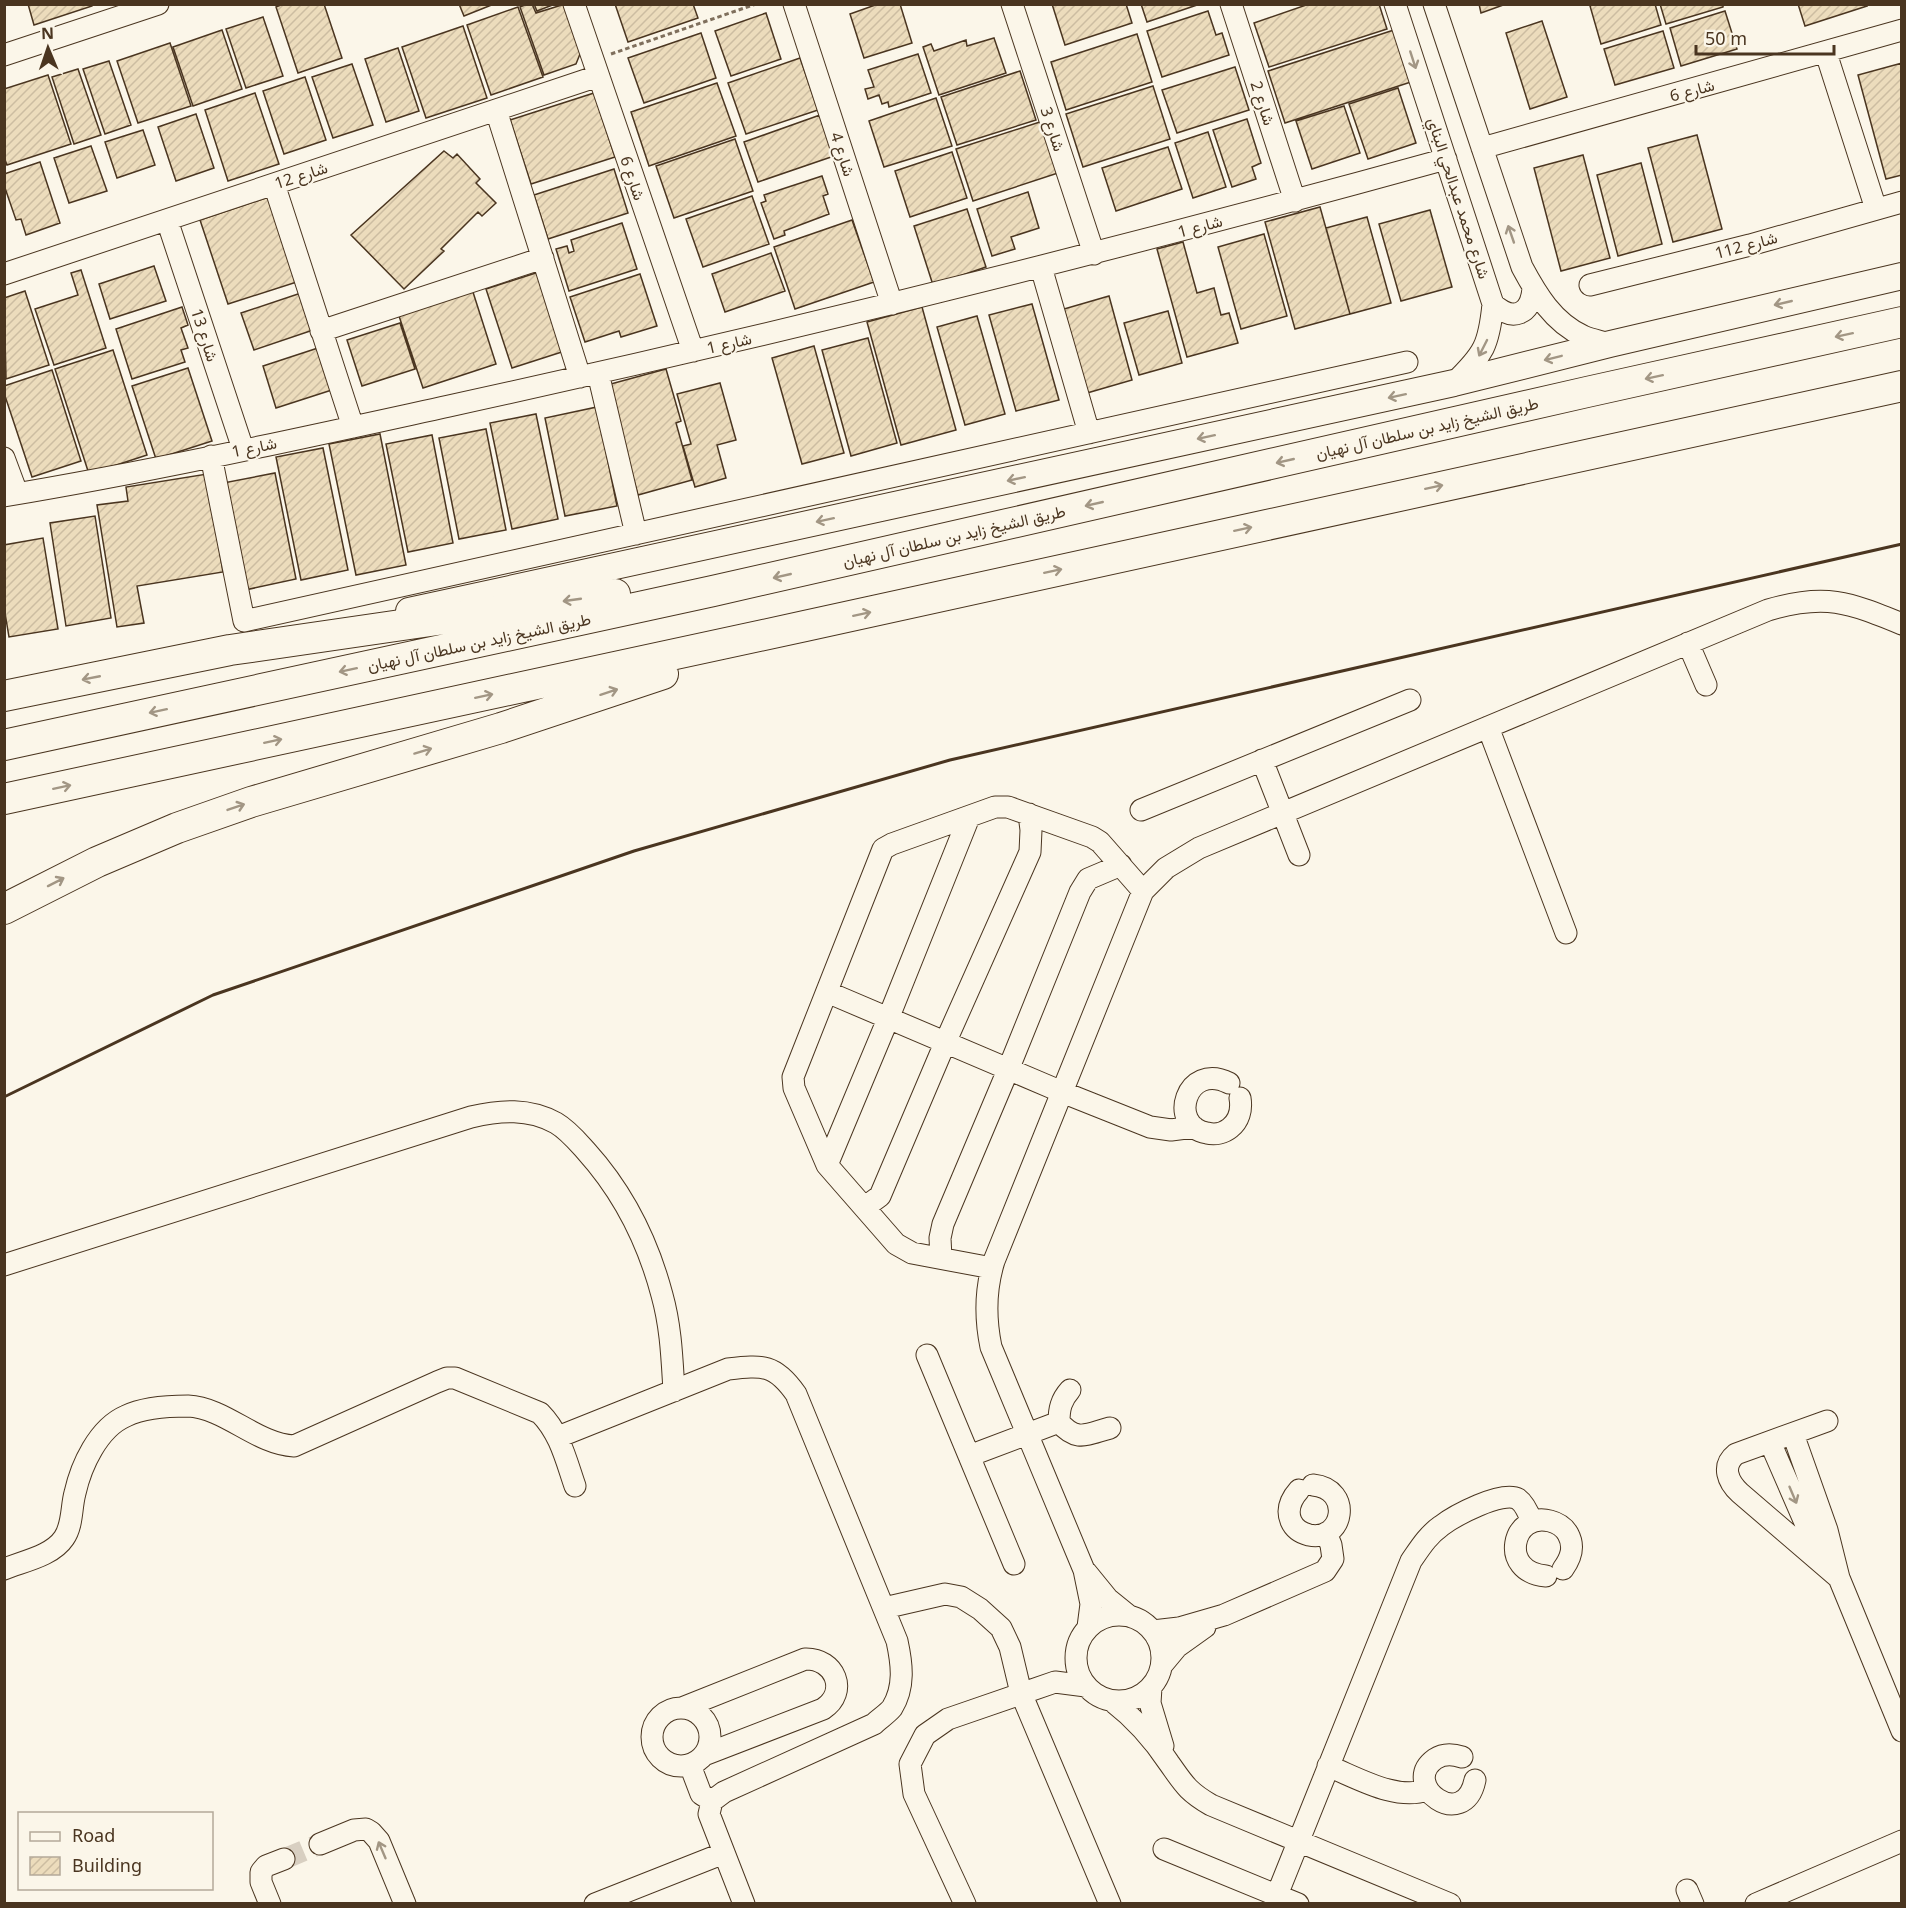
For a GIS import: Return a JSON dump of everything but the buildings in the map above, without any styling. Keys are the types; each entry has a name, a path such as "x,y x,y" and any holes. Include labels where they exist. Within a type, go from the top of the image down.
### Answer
{"highway":[{"name":"طريق الشيخ زايد بن سلطان آل نهيان","path":"4,745 713,591 1902,322"},
{"path":"4,799 1897,387"},
{"path":"4,696 230,650 641,590 713,591"},
{"path":"4,909 96,862 177,828 251,802 501,728 805,626"}],"main road":[{"path":"230,650 1454,383 1902,276"}],"street":[{"path":"4,55 158,4"},
{"name":"شارع 6","path":"574,4 693,351"},
{"name":"شارع 3","path":"1012,4 1094,254"},
{"name":"شارع 2","path":"1231,4 1295,201"},
{"name":"شارع محمد عبدالحي البناي","path":"1395,4 1493,304 1490,334 1476,362 1454,383"},
{"path":"1434,4 1522,267 1540,299 1559,320 1583,336 1610,344"},
{"name":"شارع 4","path":"798,5 892,304"},
{"name":"شارع 6","path":"1482,148 1902,30"},
{"path":"1826,53 1876,209"},
{"name":"شارع 12","path":"4,274 496,110 595,68"},
{"path":"496,110 543,258 589,375 636,534"},
{"name":"شارع 1","path":"11,495 211,456 693,351 1094,254 1446,159"},
{"path":"274,184 352,426"},
{"name":"شارع 112","path":"1590,285 1750,245 1902,202"},
{"name":"شارع 13","path":"167,220 243,449"},
{"path":"321,331 543,258"},
{"path":"1041,267 1089,433"},
{"path":"1493,304 1502,312 1514,315 1525,310 1532,300 1533,288"},
{"path":"211,456 244,621 1407,362"},
{"path":"4,458 11,495"},
{"path":"1088,1627 1090,1604 1084,1570 991,1347 986,1310 992,1268 1143,891 1166,868 1191,853 1768,610 1806,600 1821,600 1859,606 1902,624"},
{"path":"1688,643 1706,685"},
{"path":"1141,810 1410,700"},
{"path":"1488,727 1566,933"},
{"path":"1262,760 1299,855"},
{"path":"992,1268 912,1253 896,1244 828,1165 794,1088 793,1077 883,849 995,807 1008,807 1092,837 1100,842 1143,891"},
{"path":"865,1207 880,1196 945,1042 1030,852 1029,814"},
{"path":"828,1165 969,817"},
{"path":"941,1258 940,1238 943,1224 1080,892 1088,879 1121,866"},
{"path":"827,992 1008,1070 1150,1127 1171,1130 1194,1127 1205,1133 1225,1131 1235,1123 1238,1117 1234,1091 1216,1078 1204,1079 1188,1091 1184,1104 1186,1116 1194,1127"},
{"path":"4,1265 471,1117 506,1111 523,1112 556,1123 571,1134 602,1169 628,1209 648,1252 663,1297 671,1344 674,1391"},
{"path":"927,1355 1014,1564"},
{"path":"558,1437 728,1369 749,1367 771,1369 786,1380 796,1394 884,1608 897,1641 903,1668 900,1690 891,1708 873,1724 724,1792 712,1801 709,1814 744,1904"},
{"path":"4,1569 52,1550 64,1538 70,1523 81,1469 104,1432 125,1416 159,1407 192,1406 222,1416 281,1446 294,1446 437,1382 455,1378 540,1413 550,1423 558,1437 575,1486"},
{"path":"1070,1390 1063,1398 1059,1411 1059,1422 1069,1433 1080,1436 1110,1428"},
{"path":"1827,1421 1732,1457 1727,1472 1730,1481 1740,1493 1839,1578"},
{"path":"969,1456 1059,1422"},
{"path":"1793,1434 1827,1530 1839,1578 1902,1731"},
{"path":"1770,1442 1810,1534 1839,1578"},
{"path":"1321,1486 1333,1494 1340,1508 1337,1522 1326,1533 1319,1536 1305,1534 1293,1524 1289,1510 1290,1503 1306,1488 1321,1486"},
{"path":"1277,1895 1411,1561 1424,1541 1449,1521 1498,1498 1510,1496 1516,1498 1524,1506 1532,1522"},
{"path":"1546,1519 1555,1522 1563,1527 1572,1543 1572,1552 1554,1572 1528,1572 1516,1557 1516,1539 1521,1530 1532,1522 1546,1519"},
{"path":"1162,1665 1186,1639 1224,1616 1325,1571 1333,1559 1333,1552 1326,1533"},
{"path":"1084,1570 1108,1599 1153,1631 1159,1641 1162,1665 1150,1695 1152,1715 1169,1763"},
{"path":"884,1608 945,1594 961,1598 980,1609 1001,1628 1010,1647 1021,1693 1110,1904"},
{"path":"1055,1682 1076,1652 1082,1634 1088,1627 1107,1616 1129,1616"},
{"path":"1153,1631 1179,1628 1224,1616"},
{"path":"1076,1652 1077,1670 1086,1686 1093,1693 1112,1701 1136,1721 1183,1785 1211,1805 1450,1904"},
{"path":"815,1658 824,1662 832,1671 836,1682 836,1695 833,1703 697,1760 671,1765 663,1760 653,1746 653,1727 664,1713 805,1659 815,1658"},
{"path":"965,1904 914,1794 910,1764 925,1735 948,1719 1055,1682 1086,1686"},
{"path":"1112,1701 1133,1699 1152,1687"},
{"path":"682,1708 691,1709 705,1720 711,1738 709,1747 697,1760 701,1794 712,1801"},
{"path":"1462,1757 1445,1754 1430,1764 1426,1772 1427,1790 1439,1801 1455,1804 1469,1795 1476,1780"},
{"path":"1328,1766 1395,1792 1407,1794 1427,1790"},
{"path":"320,1844 354,1830 366,1829 371,1832 379,1841 405,1904"},
{"path":"1756,1904 1902,1841"},
{"path":"1164,1849 1298,1904"},
{"path":"595,1904 724,1853"},
{"path":"270,1904 261,1882 261,1872 266,1866 284,1859"}],"path":[{"path":"595,68 756,4"}],"tunnel":[{"path":"284,1859 320,1844"}],"wall":[{"path":"4,1097 213,995 634,851 950,760 1902,544"}]}
